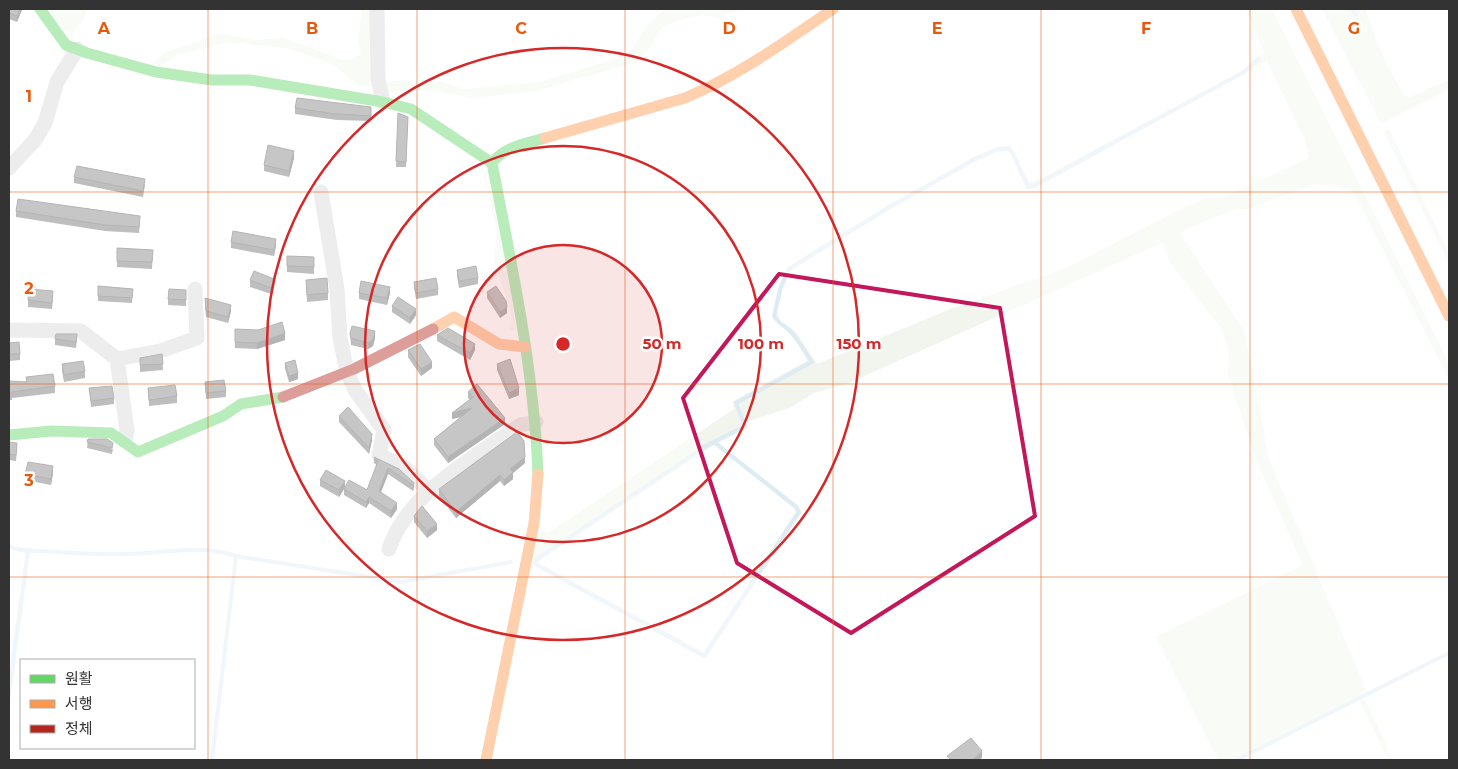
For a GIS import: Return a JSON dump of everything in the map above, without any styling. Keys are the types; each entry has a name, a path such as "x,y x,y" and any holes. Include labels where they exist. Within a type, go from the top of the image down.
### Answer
{"main road":[{"path":"40,9 66,45 77,49 156,72 212,80 250,80 382,102 411,109 492,163 513,270 525,347 536,422 538,476 534,522 486,760"},
{"path":"492,163 507,149 685,98 710,88 730,78 833,9"},
{"path":"1296,9 1449,316"},
{"path":"9,435 79,430 111,433 125,441 131,449 138,452 224,416 235,405 289,395 347,372 400,348 454,317 499,344 525,347"}],"street":[{"path":"377,9 378,79 382,102"},
{"path":"9,168 35,140 45,123 57,82 77,49"},
{"path":"321,192 337,289 340,338 347,372 355,390 384,430 379,455 404,467 429,491"},
{"path":"117,359 160,352 197,338 195,289"},
{"path":"9,330 81,330 117,359 127,430 125,441"},
{"path":"389,549 394,532 429,491 520,425 536,422"}],"highlighted area":[{"path":"779,274 1000,308 1035,516 851,633 737,563 683,398"}],"shaded area":[{"path":"45,9 87,9 83,21 71,36"},
{"path":"362,9 371,9 370,87 360,86 330,63 287,48 230,42 177,55 161,66 151,65 164,53 218,34 256,40 284,38 342,60 353,59 361,54 358,42"},
{"path":"666,9 750,9 728,13 720,18 702,15 679,20 662,28 640,61 538,90 473,98 437,91 397,90 389,92 383,84 393,81 443,82 463,89 536,83 612,60 631,50 651,21"},
{"path":"1246,9 1272,9 1449,363 1449,379 1353,191 1334,186 1314,184 1247,209 1236,209 1186,229 1180,234 1244,331 1269,459 1367,692 1230,760 1218,760 1156,637 1303,565 1255,457 1228,374 1229,351 1222,330 1169,261 1164,242 849,383 814,393 790,408 746,422 748,428 718,443 799,506 801,513 706,658 530,563 539,532 548,533 734,409 733,401 807,361 795,339 772,316 778,288 788,268 818,247 973,157 997,147 1011,147 1029,182 1034,182 1242,71 1257,57 1265,54","holes":["1267,61 1306,142 1309,158 1222,198 1206,198 1066,268 953,308 817,364 796,332 779,320 777,310 782,289 790,271 888,211 975,162 997,152 1007,151 1012,154 1026,189 1036,188","714,445 794,508 795,513 704,652 537,562"]},
{"path":"1322,9 1351,9 1355,17 1358,15 1354,9 1365,9 1382,55 1404,96 1410,97 1449,80 1449,89 1381,124"},
{"path":"1389,129 1449,254 1449,264 1384,132"},
{"path":"481,168 494,203 504,246 515,328 512,332 509,328 512,323 511,312 494,260 497,233 487,185"},
{"path":"26,552 30,552 9,708 9,671"},
{"path":"1365,699 1393,760 1388,760 1360,701"}],"building":[{"path":"9,9 20,9 17,16 9,13"},
{"path":"297,98 371,107 371,116 337,114 295,108"},
{"path":"398,113 408,117 406,162 396,161"},
{"path":"268,145 294,151 289,171 264,165"},
{"path":"77,166 145,179 143,191 74,177"},
{"path":"18,199 140,216 139,227 105,225 16,211"},
{"path":"233,231 276,239 274,250 231,242"},
{"path":"117,248 153,250 152,262 117,261"},
{"path":"287,256 314,257 314,267 287,266"},
{"path":"476,266 478,278 459,281 457,270"},
{"path":"254,271 274,279 271,288 250,280"},
{"path":"327,278 328,293 307,295 306,280"},
{"path":"436,278 438,289 416,293 414,282"},
{"path":"361,281 390,287 387,298 359,293"},
{"path":"98,286 133,289 132,298 98,296"},
{"path":"496,286 506,301 507,307 500,312 487,292"},
{"path":"29,289 53,291 52,303 28,300"},
{"path":"169,289 186,290 186,300 168,299"},
{"path":"398,297 416,309 410,318 392,306"},
{"path":"205,298 231,305 228,317 206,311"},
{"path":"282,322 285,333 257,343 235,342 235,329 258,330"},
{"path":"352,326 375,331 373,340 368,343 351,338"},
{"path":"448,328 475,344 470,353 437,335"},
{"path":"56,334 77,334 76,342 55,339"},
{"path":"19,342 20,354 9,354 9,343"},
{"path":"420,344 432,362 421,369 408,350"},
{"path":"162,354 163,364 140,365 140,358"},
{"path":"510,359 519,388 509,393 497,364"},
{"path":"295,360 298,373 289,376 285,363"},
{"path":"83,361 85,371 64,375 62,364"},
{"path":"53,374 55,386 9,394 9,381 27,382 26,377"},
{"path":"224,380 226,391 206,393 205,382"},
{"path":"477,384 505,418 448,457 434,439 472,408 452,413 473,397 468,392"},
{"path":"175,385 177,396 149,400 148,388"},
{"path":"112,386 114,398 91,401 89,388"},
{"path":"348,407 372,434 369,448 339,416"},
{"path":"517,432 524,441 525,457 510,469 513,472 504,480 500,475 456,512 439,489"},
{"path":"88,439 107,439 113,443 112,448 87,442"},
{"path":"9,442 17,443 16,455 9,454"},
{"path":"374,457 399,469 414,483 413,485 388,468 379,491 397,503 391,511 369,497 366,502 344,489 349,480 367,490 378,461"},
{"path":"28,462 53,466 51,479 25,474"},
{"path":"326,470 345,481 339,490 320,480"},
{"path":"422,506 437,524 427,531 414,516"},
{"path":"971,738 982,751 972,760 951,760 947,756"}],"waterway":[{"path":"1352,9 1356,15"},
{"path":"714,442 796,507 799,512 704,656 537,565 534,561 706,446 745,426 736,403 812,362 794,335 774,316 781,287 789,269 889,207 975,159 998,149 1009,148 1028,187 1035,185 1244,72 1259,59"},
{"path":"9,546 25,550 94,554 140,554 182,550 209,550 401,582 511,562"},
{"path":"9,695 28,550"},
{"path":"212,760 236,556"},
{"path":"1236,760 1449,653"}],"traffic: fast":[{"path":"40,9 66,45 87,53 156,72 212,80 250,80 383,102 411,109 492,163"},
{"path":"538,474 536,435 527,357 492,163 509,149 545,138"},
{"path":"9,435 51,431 111,433 138,452 223,416 241,404 283,397"}],"traffic: slow":[{"path":"545,138 685,98 743,68 833,9"},
{"path":"1296,9 1449,316"},
{"path":"433,329 454,317 499,344 525,347"},
{"path":"486,760 534,523 538,474"}],"traffic: jam":[{"path":"283,397 354,369 433,329"}]}
